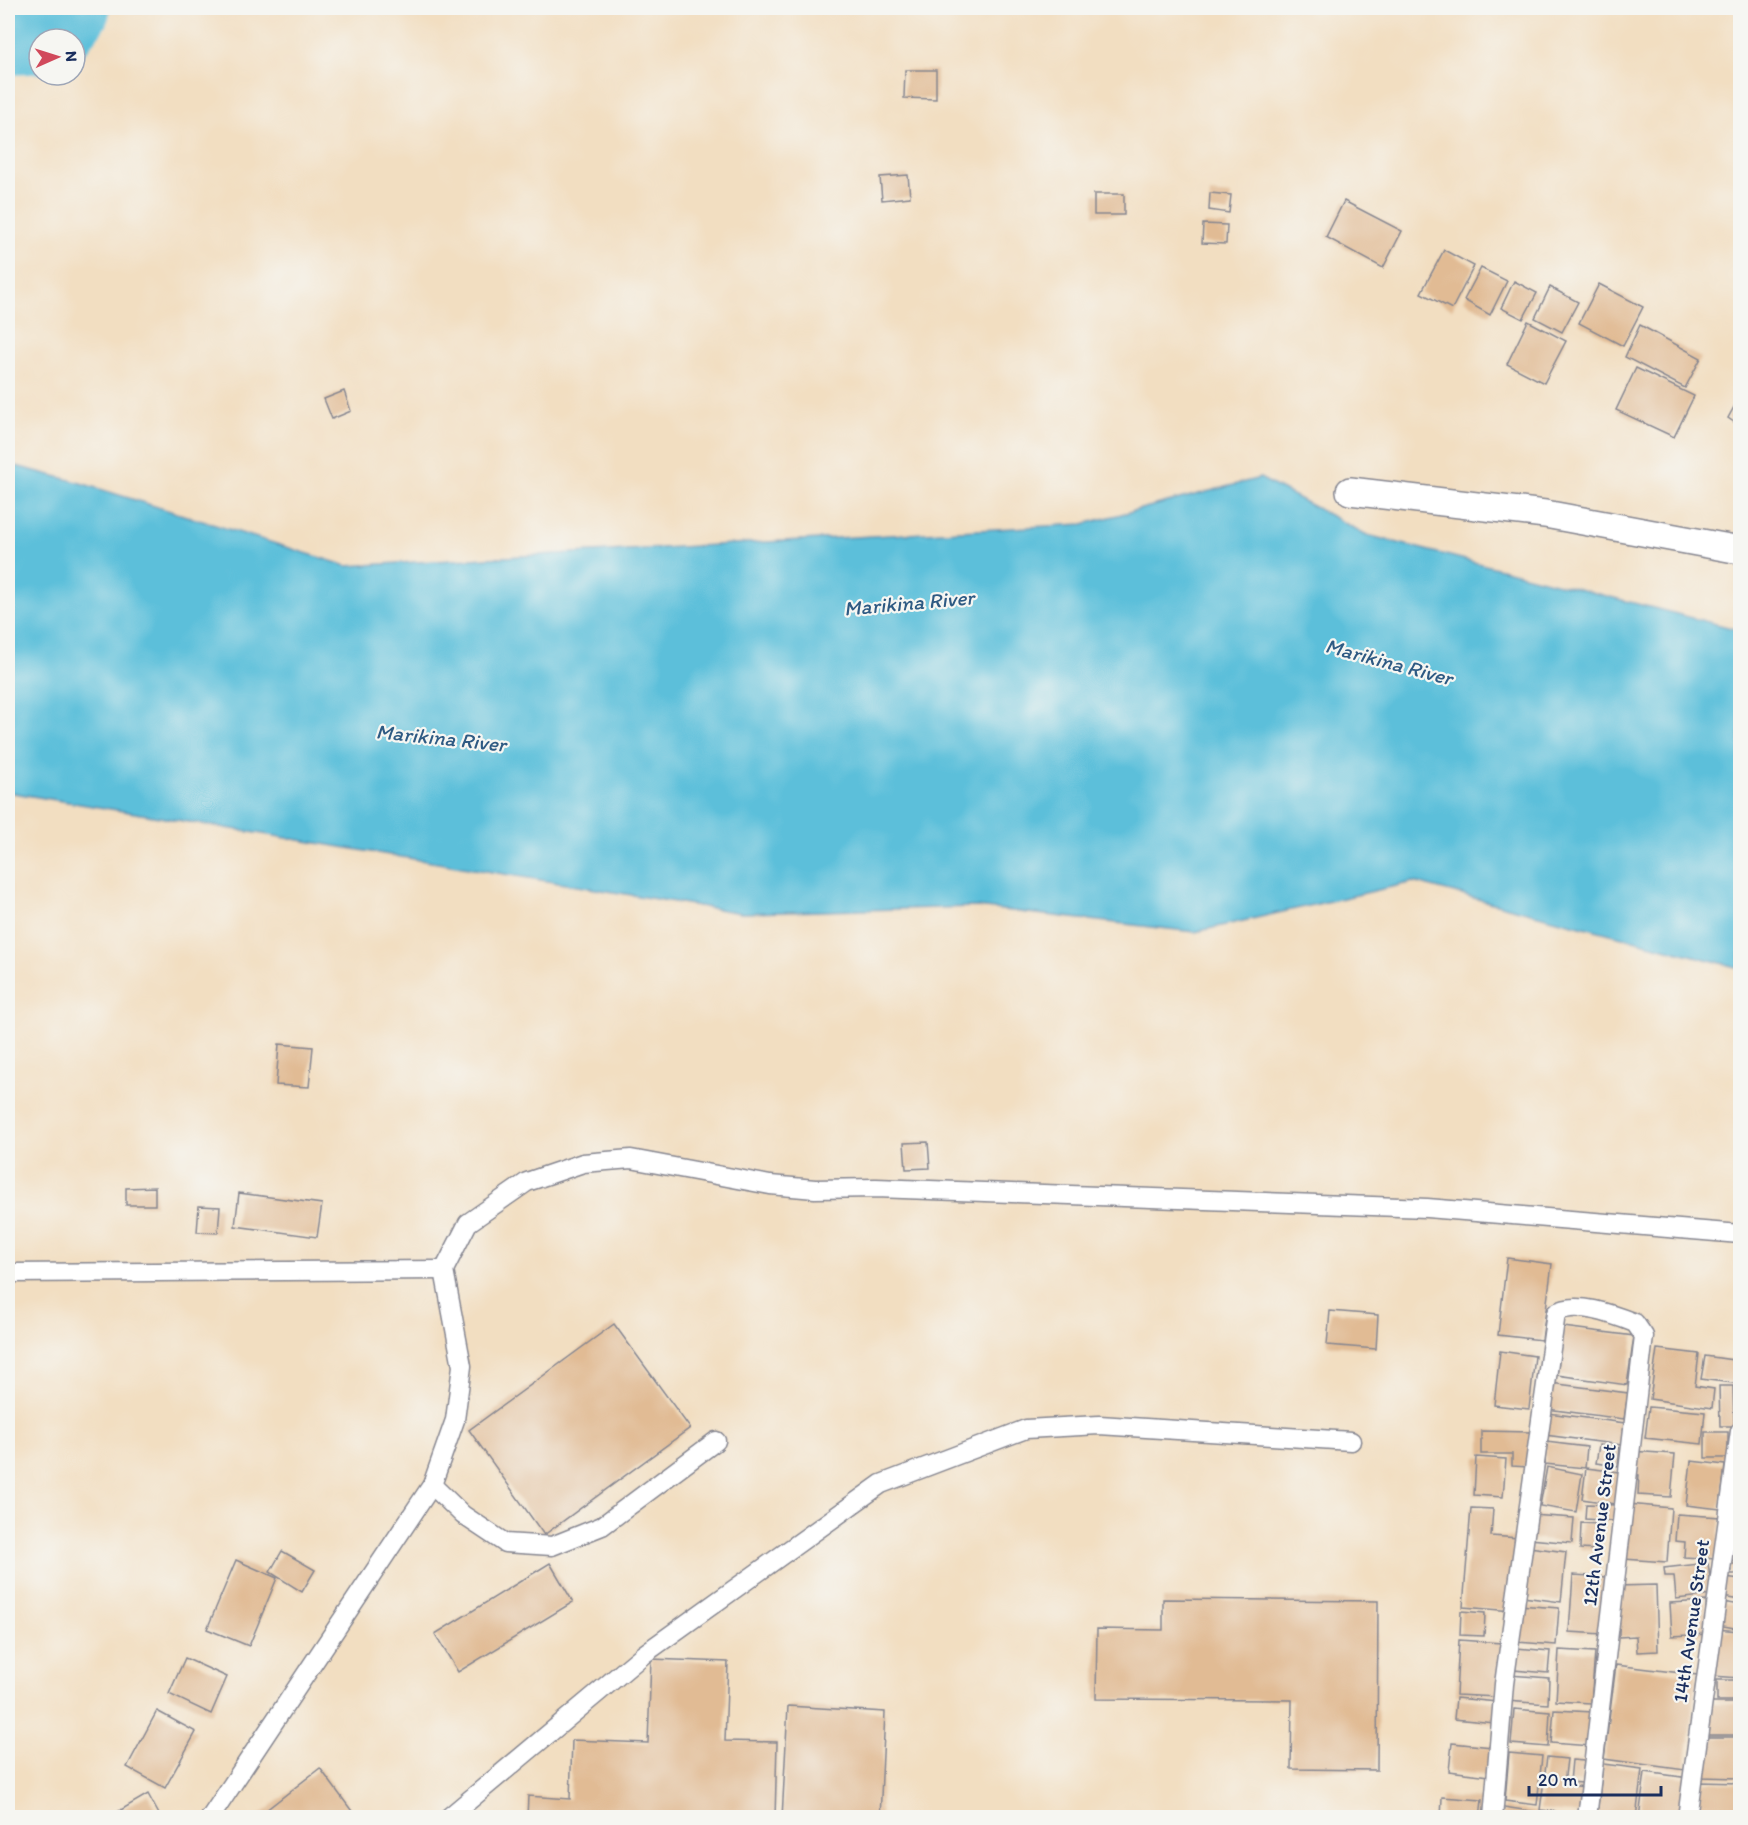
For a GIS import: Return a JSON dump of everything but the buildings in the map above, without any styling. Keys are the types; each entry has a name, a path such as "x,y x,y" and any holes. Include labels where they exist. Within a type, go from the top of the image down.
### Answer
{"street":[{"path":"1350,491 1545,514 1740,549"}],"lane":[{"path":"210,1818 432,1485 455,1420 462,1366 444,1270 468,1223 527,1182 583,1163 631,1159 770,1185 815,1189 876,1188 1427,1208 1740,1234"},
{"path":"11,1274 444,1270"},
{"name":"12th Avenue Street","path":"1493,1818 1504,1684 1556,1313 1563,1309 1579,1307 1635,1323 1644,1336 1587,1818"},
{"path":"448,1818 644,1654 880,1484 1026,1429 1099,1425 1351,1441"},
{"name":"14th Avenue Street","path":"1687,1818 1740,1431"},
{"path":"432,1485 463,1515 506,1542 552,1546 602,1526 716,1441"}],"water":[{"name":"Marikina River","path":"8,464 74,481 347,566 1083,524 1260,478 1367,535 1740,630 1740,968 1413,882 1195,932 976,907 741,913 8,792"}],"waterway":[{"path":"8,35 50,33 70,8"}]}
